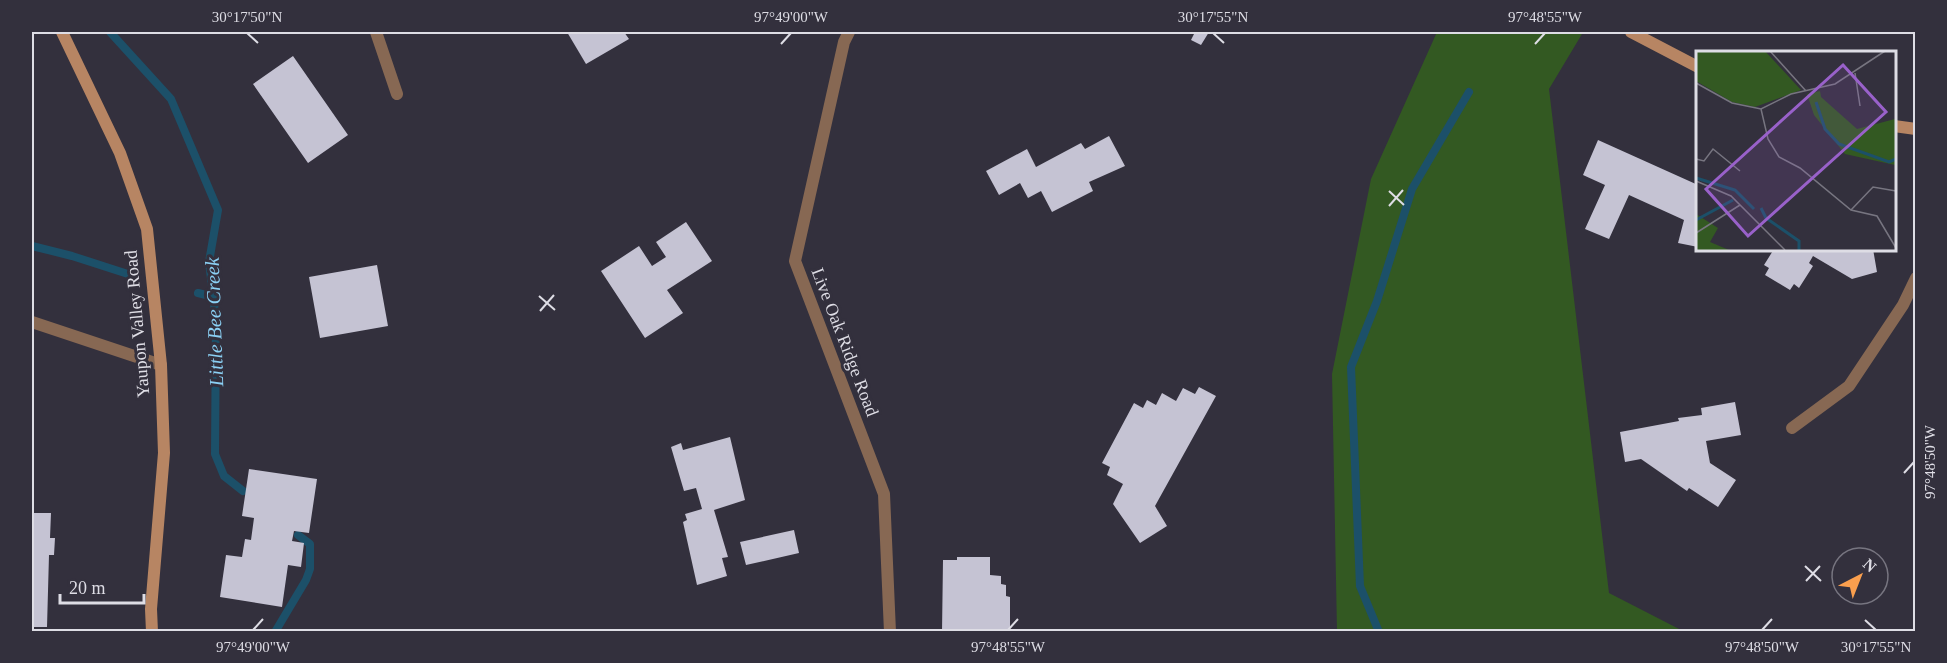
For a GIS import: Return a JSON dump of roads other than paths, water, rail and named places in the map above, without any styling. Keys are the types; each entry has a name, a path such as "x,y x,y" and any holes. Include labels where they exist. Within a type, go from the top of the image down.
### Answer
{"street":[{"name":"Yaupon Valley Road","path":"62,32 120,153 147,230 161,365 164,453 151,609 152,632"},
{"path":"376,32 396,94"},
{"name":"Live Oak Ridge Road","path":"849,32 844,42 795,261 884,494 890,632"},
{"path":"1631,32 1696,66"},
{"path":"1896,126 1916,129"},
{"path":"1792,428 1849,386 1903,304 1916,278"},
{"path":"32,322 161,365"}],"waterway":[{"name":"Little Bee Creek","path":"110,32 171,99 218,210 209,262 216,320 215,454 224,476 243,491"},
{"path":"1379,632 1360,586 1351,367 1377,301 1412,189 1469,92"},
{"path":"32,246 131,275"},
{"path":"198,293 214,297"},
{"name":"Little Bee Creek","path":"275,632 306,580 310,569 310,544 298,535"}]}
